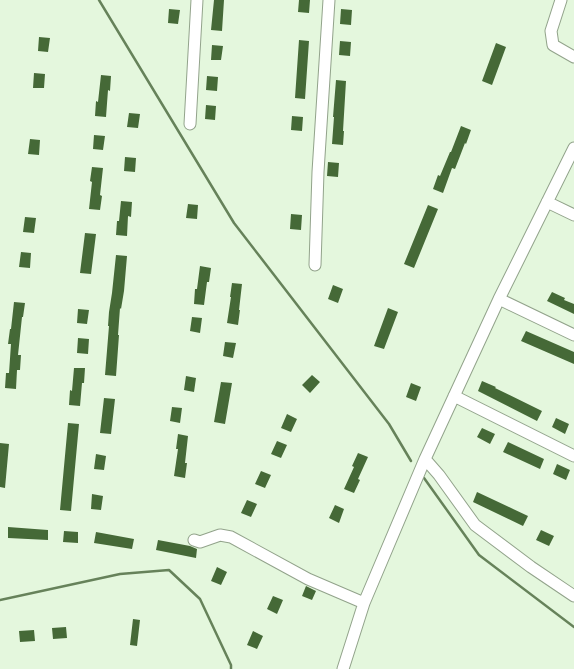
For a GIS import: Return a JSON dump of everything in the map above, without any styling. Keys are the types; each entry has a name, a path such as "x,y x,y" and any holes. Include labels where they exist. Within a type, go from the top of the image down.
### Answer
{"street":[{"path":"190,124 197,0"},
{"path":"315,265 318,172 329,0"},
{"path":"561,0 551,31 553,45 574,57"},
{"path":"343,669 364,602 425,459 499,299 574,148"},
{"path":"547,202 574,215"},
{"path":"499,299 574,336"},
{"path":"454,396 574,456"},
{"path":"425,459 475,525 574,596"},
{"path":"194,540 200,542 220,536 231,537 308,579 364,602"}],"building":[{"path":"214,0 224,0 222,31 211,30"},
{"path":"299,0 310,0 309,13 298,12"},
{"path":"169,9 180,10 178,24 168,23"},
{"path":"341,9 352,10 351,25 340,24"},
{"path":"39,37 50,38 48,52 38,51"},
{"path":"299,40 309,41 305,99 295,98"},
{"path":"340,41 351,42 350,56 339,55"},
{"path":"496,43 506,47 492,85 482,81"},
{"path":"212,45 223,46 221,60 211,60"},
{"path":"34,73 45,74 44,88 33,88"},
{"path":"101,75 111,76 106,117 95,116"},
{"path":"207,76 218,77 217,91 206,90"},
{"path":"336,80 346,81 343,145 332,144"},
{"path":"206,105 216,106 215,120 205,119"},
{"path":"129,113 140,114 138,128 127,127"},
{"path":"292,116 303,117 302,131 291,130"},
{"path":"461,126 471,130 455,169 452,168 443,193 433,189"},
{"path":"94,135 105,136 103,150 93,149"},
{"path":"30,139 40,140 39,155 28,154"},
{"path":"125,157 136,158 135,172 124,171"},
{"path":"328,162 339,163 338,177 327,176"},
{"path":"92,167 103,168 100,210 89,209"},
{"path":"121,201 132,202 131,217 128,216 127,236 116,235"},
{"path":"188,204 198,205 197,219 186,218"},
{"path":"428,205 438,209 414,268 404,264"},
{"path":"291,214 302,215 301,230 290,229"},
{"path":"25,217 36,218 34,233 23,232"},
{"path":"85,233 96,234 91,274 80,273"},
{"path":"21,252 31,253 30,268 19,267"},
{"path":"116,255 127,256 124,291 120,308 116,376 105,375 109,312"},
{"path":"200,266 211,268 204,305 194,304"},
{"path":"232,283 242,284 238,325 227,323"},
{"path":"333,285 343,289 338,303 328,299"},
{"path":"552,292 574,304 574,314 547,301"},
{"path":"14,302 25,303 18,355 21,355 20,370 17,370 16,389 5,388 6,373 9,373 11,344 8,344"},
{"path":"388,308 398,312 384,349 374,346"},
{"path":"78,309 89,310 87,324 77,323"},
{"path":"192,317 202,318 200,333 190,331"},
{"path":"526,331 574,352 574,364 521,341"},
{"path":"78,338 89,339 88,354 77,353"},
{"path":"225,342 236,343 233,358 223,356"},
{"path":"74,368 85,368 80,406 69,405"},
{"path":"312,375 320,382 310,393 302,385"},
{"path":"186,376 196,378 194,392 184,390"},
{"path":"482,381 542,411 537,421 478,391"},
{"path":"221,382 232,383 225,424 214,422"},
{"path":"411,383 421,387 416,401 406,397"},
{"path":"104,398 115,399 111,434 100,433"},
{"path":"172,407 182,408 180,423 170,421"},
{"path":"287,414 297,419 291,432 281,428"},
{"path":"556,418 569,424 565,434 552,427"},
{"path":"68,423 79,424 71,511 60,510"},
{"path":"482,428 495,434 490,444 477,437"},
{"path":"178,434 188,436 185,478 174,476"},
{"path":"277,441 287,445 281,458 271,454"},
{"path":"508,442 544,459 540,469 503,452"},
{"path":"0,443 9,444 5,488 0,487"},
{"path":"358,453 368,457 354,493 344,489"},
{"path":"96,454 106,456 104,470 94,469"},
{"path":"557,464 570,470 566,480 553,474"},
{"path":"261,471 271,475 265,488 255,484"},
{"path":"477,492 528,516 523,526 473,502"},
{"path":"92,494 103,496 101,510 91,509"},
{"path":"247,500 257,504 251,517 241,513"},
{"path":"335,505 344,509 339,523 329,518"},
{"path":"8,527 48,530 48,540 8,538"},
{"path":"541,530 554,536 549,546 536,540"},
{"path":"64,531 78,532 78,543 63,542"},
{"path":"96,532 134,539 132,549 94,543"},
{"path":"158,540 197,549 196,558 156,550"},
{"path":"217,567 227,572 221,585 211,581"},
{"path":"306,586 316,591 312,600 302,596"},
{"path":"273,596 283,600 277,614 267,609"},
{"path":"133,619 140,620 137,646 130,645"},
{"path":"66,627 67,638 53,639 52,628"},
{"path":"34,630 35,641 20,642 19,631"},
{"path":"253,631 263,636 257,649 247,645"}],"waterway":[{"path":"99,0 234,223 389,424 411,461"},
{"path":"424,478 479,555 574,627"},
{"path":"0,600 120,574 169,570 200,599 231,665 231,669"}]}
